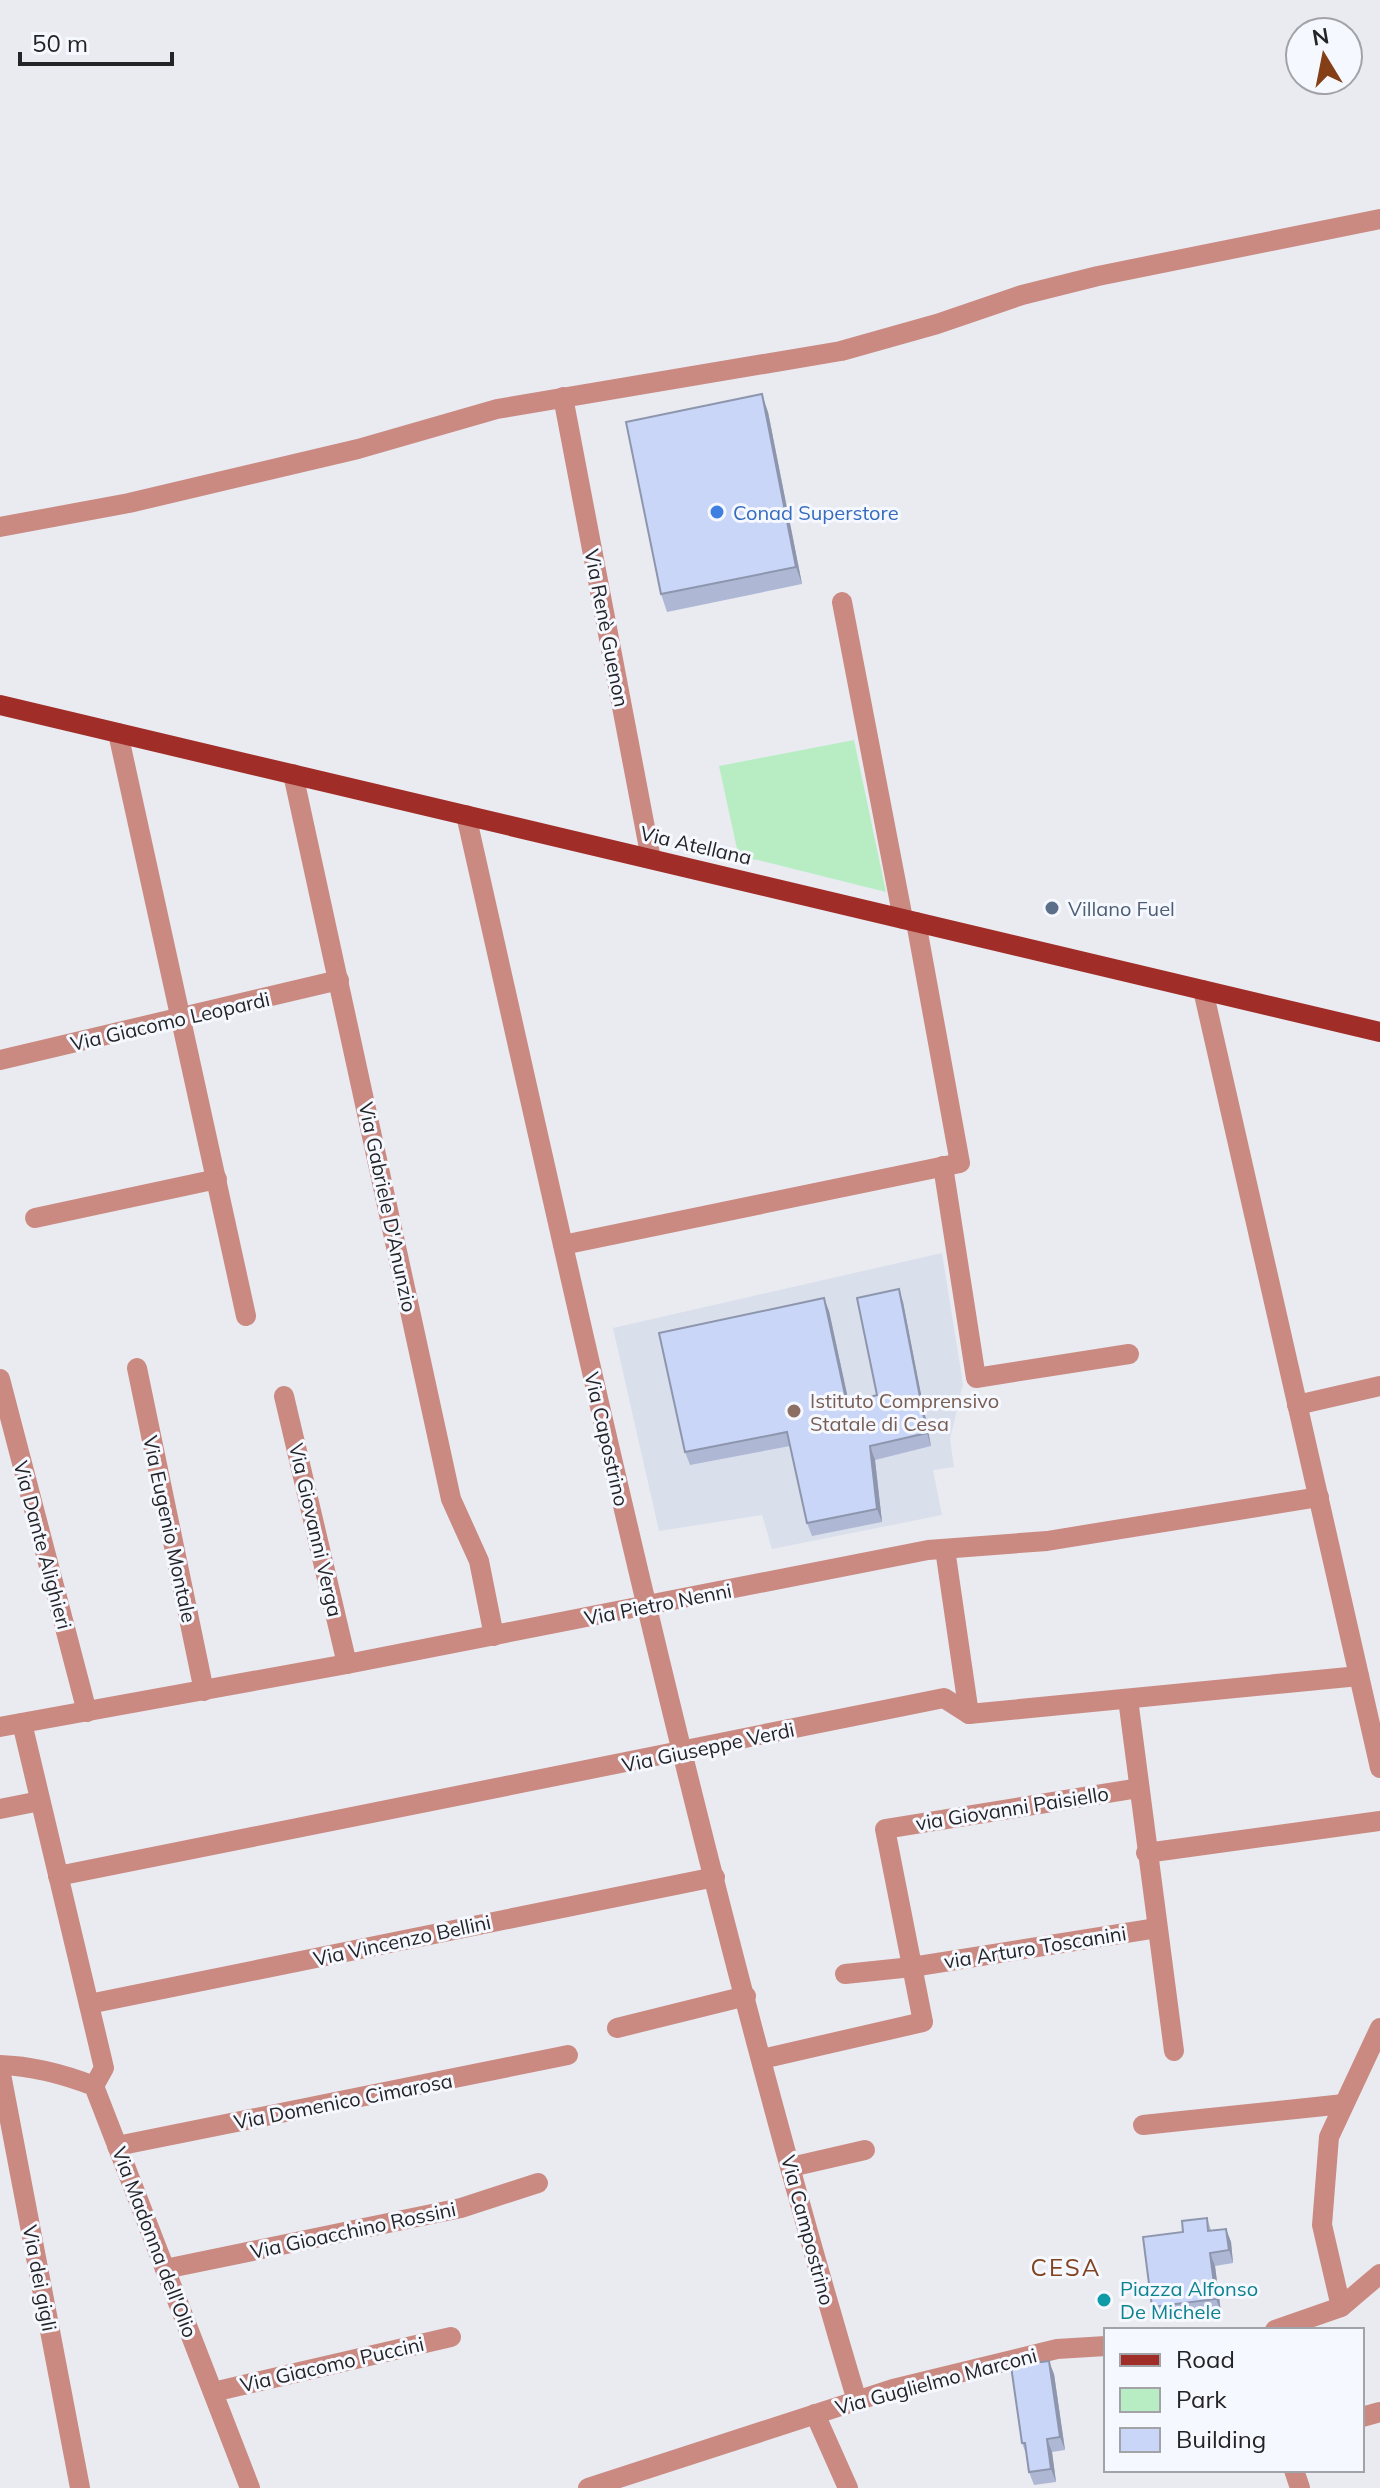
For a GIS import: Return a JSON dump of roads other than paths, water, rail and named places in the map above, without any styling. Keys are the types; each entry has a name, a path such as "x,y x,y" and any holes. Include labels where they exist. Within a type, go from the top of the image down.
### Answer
{"main road":[{"name":"Via Atellana","path":"0,705 1380,1032"}],"street":[{"path":"0,527 129,503 358,449 497,409 841,351 937,324 1022,295 1098,276 1380,219"},
{"name":"Via Renè Guenon","path":"563,397 651,859"},
{"path":"563,1245 960,1163 842,602"},
{"path":"118,733 246,1316"},
{"name":"Via Gabriele D'Anunzio","path":"293,774 451,1499 479,1561 494,1636"},
{"name":"Via Capostrino","path":"466,815 646,1607 762,2059"},
{"name":"Via Giacomo Leopardi","path":"0,1060 339,980"},
{"path":"1203,990 1380,1768"},
{"path":"943,1166 976,1378 1129,1354"},
{"path":"35,1218 217,1179"},
{"name":"Via Eugenio Montale","path":"137,1368 204,1691"},
{"name":"Via Dante Alighieri","path":"0,1379 87,1712"},
{"path":"1297,1405 1380,1386"},
{"name":"Via Giovanni Verga","path":"284,1396 347,1664"},
{"name":"Via Pietro Nenni","path":"0,1727 494,1636 928,1550 1047,1541 1319,1497"},
{"path":"945,1549 969,1714"},
{"name":"Via Giuseppe Verdi","path":"58,1876 944,1698 969,1714 1359,1676"},
{"path":"1128,1699 1174,2051"},
{"path":"0,2067 40,2069 94,2086 104,2068 22,1723"},
{"name":"via Giovanni Paisiello","path":"912,1967 885,1829 1139,1788"},
{"path":"0,1809 40,1801"},
{"path":"1146,1853 1380,1821"},
{"name":"Via Vincenzo Bellini","path":"89,2004 715,1877"},
{"name":"via Arturo Toscanini","path":"845,1974 912,1967 1157,1928"},
{"path":"762,2059 923,2022 912,1967"},
{"path":"617,2028 746,1996"},
{"path":"1341,2307 1322,2225 1329,2137 1380,2028"},
{"name":"Via Domenico Cimarosa","path":"117,2146 568,2055"},
{"name":"Via Campostrino","path":"762,2059 857,2401"},
{"name":"Via dei gigli","path":"0,2067 80,2488"},
{"name":"Via Madonna dell'Olio","path":"94,2086 250,2488"},
{"path":"1143,2125 1344,2104"},
{"path":"791,2167 865,2150"},
{"name":"Via Gioacchino Rossini","path":"165,2269 461,2208 538,2183"},
{"path":"1281,2328 1341,2307 1380,2274"},
{"name":"Via Giacomo Puccini","path":"213,2392 451,2337"},
{"name":"Via Guglielmo Marconi","path":"588,2488 893,2389 1057,2349 1104,2346"},
{"path":"815,2414 848,2488"}],"place":[{"name":"Conad Superstore","path":"717,512"},
{"name":"Villano Fuel","path":"1052,908"},
{"name":"Istituto Comprensivo Statale di Cesa","path":"794,1411"},
{"name":"Piazza Alfonso De Michele","path":"1104,2300"}],"district":[{"name":"CESA","path":"1066,2267"}]}
